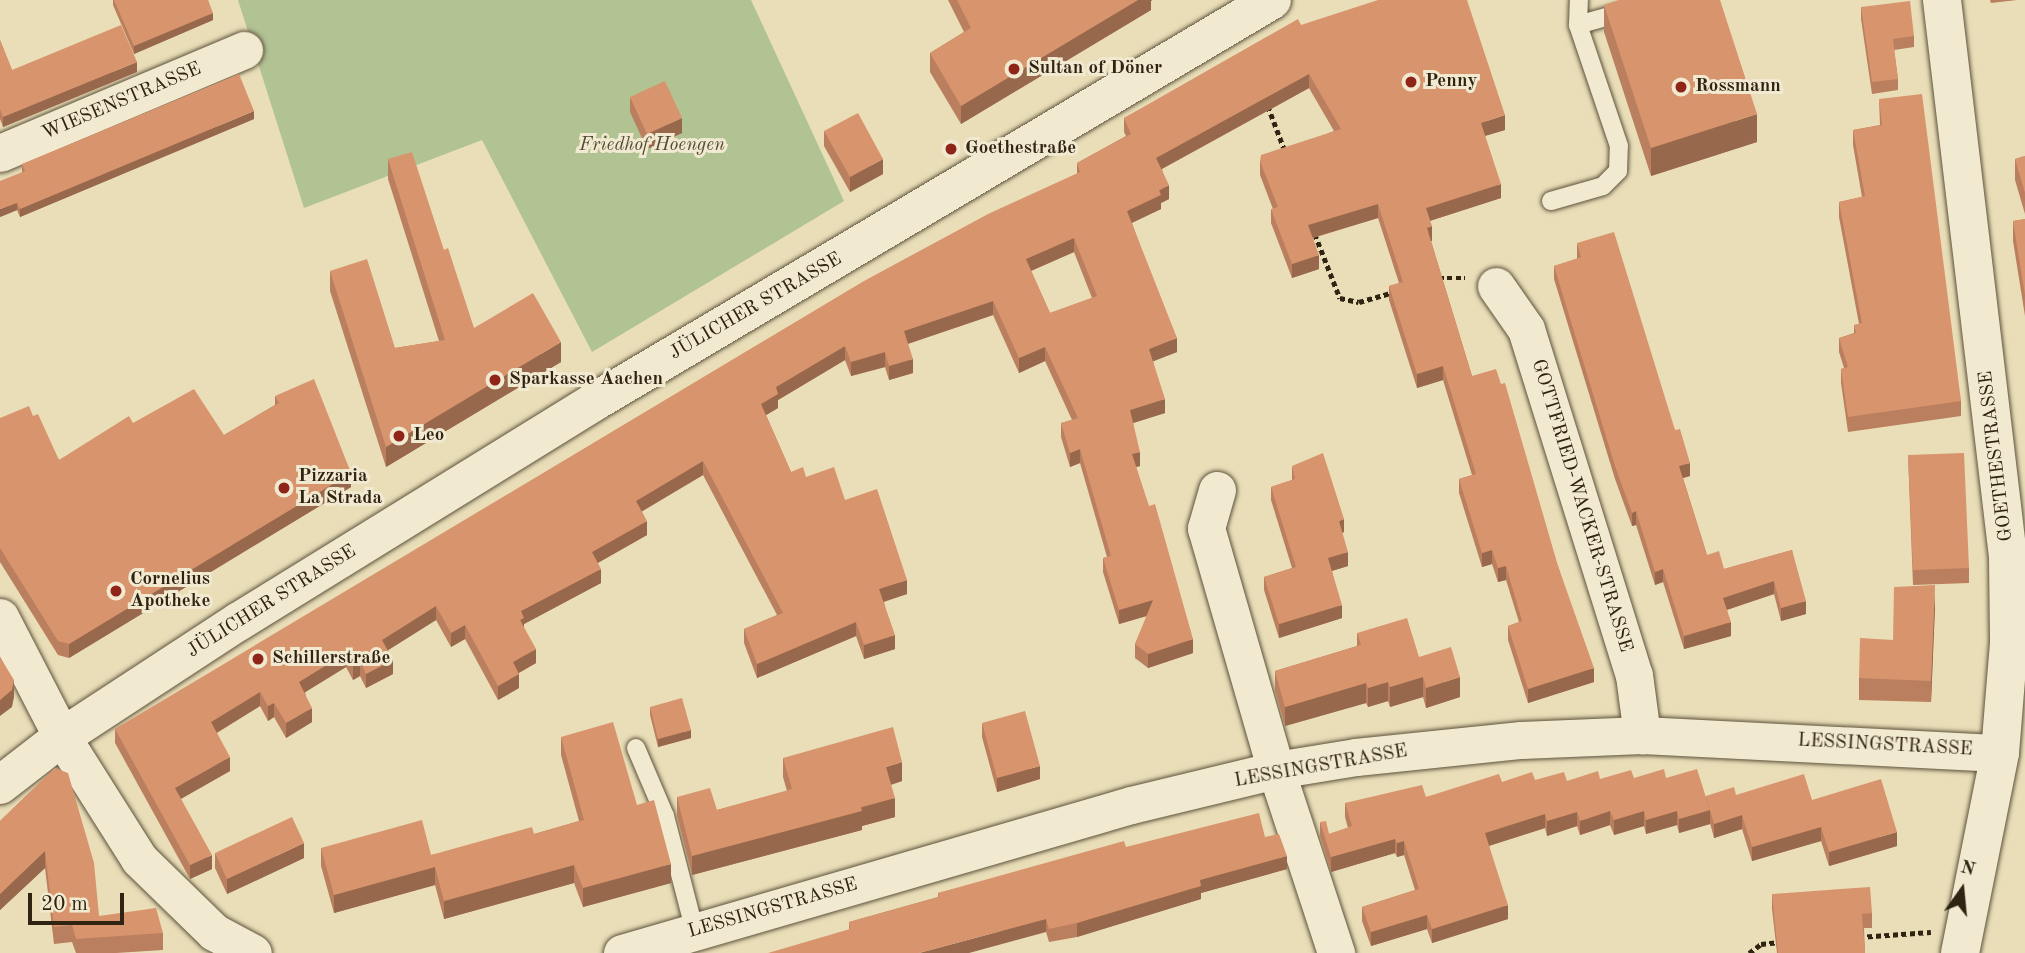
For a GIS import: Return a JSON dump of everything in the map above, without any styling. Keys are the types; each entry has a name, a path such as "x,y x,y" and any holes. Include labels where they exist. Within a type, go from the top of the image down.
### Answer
{"main road":[{"name":"JÜLICHER STRASSE","path":"0,785 62,737 594,402 1272,0"},
{"name":"GOETHESTRASSE","path":"1942,0 2017,555 2000,753 1964,941"}],"street":[{"name":"WIESENSTRASSE","path":"0,153 244,50"},
{"name":"GOTTFRIED-WACKER-STRASSE","path":"1496,286 1526,329 1634,675 1642,735"},
{"path":"1217,490 1206,528 1276,770 1336,953"},
{"path":"0,617 62,737 139,859 214,932 253,953"},
{"name":"LESSINGSTRASSE","path":"622,953 1118,809 1276,770 1356,757 1521,740 1642,735 2000,753"}],"lane":[{"path":"1551,201 1603,186 1618,171 1619,146 1578,26 1578,0"},
{"path":"1578,26 1666,0"},
{"path":"636,748 665,816 695,932"}],"path":[{"path":"1267,103 1286,153"},
{"path":"1314,229 1340,298 1359,302 1395,291"},
{"path":"1432,280 1463,278 1496,286"},
{"path":"1844,938 1964,941"},
{"path":"1749,953 1761,944 1789,942"}],"green space":[{"name":"Friedhof Hoengen","path":"238,0 751,0 844,201 592,352 482,140 304,208"}],"building":[{"path":"114,0 208,0 213,13 134,46"},
{"path":"957,0 1138,0 961,106 930,53 971,28"},
{"path":"1378,0 1467,0 1505,115 1481,123 1501,184 1426,208 1432,226 1427,228 1472,376 1496,369 1501,384 1505,383 1558,566 1594,668 1528,689 1508,626 1522,621 1506,566 1498,568 1492,550 1482,553 1459,479 1476,474 1443,366 1417,374 1389,286 1403,282 1378,204 1308,225 1319,255 1292,264 1271,209 1278,207 1260,161 1261,155 1341,129 1309,74 1156,158 1169,185 1159,190 1161,195 1127,211 1177,338 1149,349 1165,399 1130,410 1140,452 1132,454 1149,506 1155,504 1193,639 1148,654 1135,644 1153,600 1119,610 1103,558 1111,556 1080,449 1070,453 1061,423 1078,418 1045,347 1019,358 993,301 904,331 913,359 889,366 885,352 851,362 845,346 776,387 778,394 761,404 791,472 803,467 806,477 834,467 845,500 877,489 907,580 879,589 895,635 864,645 856,622 757,664 744,629 783,613 703,461 636,501 647,521 592,552 601,569 521,611 524,618 520,620 536,649 513,662 519,674 498,686 465,625 451,633 436,606 382,640 393,660 366,674 360,661 353,666 346,653 299,682 312,708 286,723 274,703 268,706 260,692 211,722 230,757 175,788 212,855 190,865 115,729 864,281 988,214 1080,172 1077,163 1131,134 1124,118 1298,19 1301,25","holes":["1074,238 1097,296 1050,313 1026,259"]},
{"name":"Rossmann","path":"1619,0 1720,0 1757,114 1651,148 1604,5"},
{"path":"1910,1 1914,36 1893,39 1898,79 1872,82 1861,7"},
{"path":"121,25 137,62 3,117 0,109 0,40 12,70"},
{"path":"239,74 254,111 20,209 17,203 0,209 0,181 25,171 22,164"},
{"path":"665,81 682,118 647,134 630,97"},
{"path":"1922,94 1961,401 1848,417 1841,369 1848,367 1839,338 1856,333 1854,325 1862,323 1839,202 1865,196 1853,130 1882,125 1879,99"},
{"path":"858,113 883,159 850,177 824,131"},
{"path":"412,152 444,250 448,248 474,328 533,293 561,342 386,447 330,271 367,259 395,348 445,340 388,159"},
{"path":"2025,156 2025,193 2015,159"},
{"path":"2025,219 2025,295 2013,221"},
{"path":"1614,232 1675,430 1680,429 1690,463 1679,466 1707,555 1719,551 1724,569 1792,550 1806,601 1781,608 1774,581 1723,598 1731,622 1684,636 1663,569 1655,572 1636,511 1632,513 1615,466 1554,266 1581,257 1577,243"},
{"path":"314,379 351,473 69,644 58,641 0,548 0,418 29,406 33,416 38,414 59,460 129,416 133,423 194,389 224,435 279,403 275,396"},
{"path":"1323,453 1344,519 1339,521 1348,552 1328,558 1342,605 1279,624 1264,577 1296,567 1271,487 1295,479 1292,466"},
{"path":"1964,453 1969,568 1913,570 1908,455"},
{"path":"1935,585 1931,681 1859,678 1860,638 1893,640 1894,587"},
{"path":"1407,618 1419,657 1451,647 1460,677 1426,688 1423,677 1390,687 1388,682 1368,688 1366,683 1285,707 1275,671 1361,645 1357,633"},
{"path":"0,657 14,680 12,690 0,700"},
{"path":"682,698 691,730 658,739 650,707"},
{"path":"1025,711 1040,766 997,778 982,723"},
{"path":"613,722 637,805 654,800 671,864 583,888 574,865 444,901 435,867 334,895 321,848 422,820 431,855 532,827 534,834 584,820 561,737"},
{"path":"893,727 902,762 886,767 895,798 861,807 862,811 692,856 677,797 710,788 717,810 792,789 783,758"},
{"path":"55,768 68,773 94,863 99,916 156,908 163,933 76,939 72,925 54,927 45,851 0,894 0,821"},
{"path":"1664,769 1666,778 1697,769 1710,810 1679,819 1677,811 1646,820 1644,811 1614,820 1610,811 1580,821 1577,812 1547,821 1545,814 1485,833 1508,905 1432,929 1427,915 1371,932 1362,907 1419,889 1404,841 1397,843 1395,839 1331,857 1320,822 1326,821 1329,834 1352,826 1345,803 1422,785 1426,797 1499,774 1502,782 1532,772 1535,780 1564,772 1567,781 1598,771 1600,779 1631,770 1634,778"},
{"path":"1804,774 1812,800 1881,779 1897,832 1829,852 1821,827 1752,847 1742,815 1714,824 1706,796 1734,787 1736,795"},
{"path":"1259,813 1265,837 1279,834 1287,856 1200,880 1201,886 1077,923 1049,929 1046,919 919,953 768,953 850,929 849,922 939,897 938,893 1124,841 1126,847"},
{"path":"292,817 304,843 227,879 215,853"},
{"path":"1870,887 1872,913 1862,914 1865,953 1778,953 1772,894"}],"place":[{"name":"Sultan of Döner","path":"1014,69"},
{"name":"Penny","path":"1411,82"},
{"name":"Rossmann","path":"1681,87"},
{"name":"Goethestraße","path":"951,149"},
{"name":"Sparkasse Aachen","path":"495,380"},
{"name":"Leo","path":"399,436"},
{"name":"Pizzaria La Strada","path":"284,488"},
{"name":"Cornelius Apotheke","path":"116,591"},
{"name":"Schillerstraße","path":"258,659"}]}
